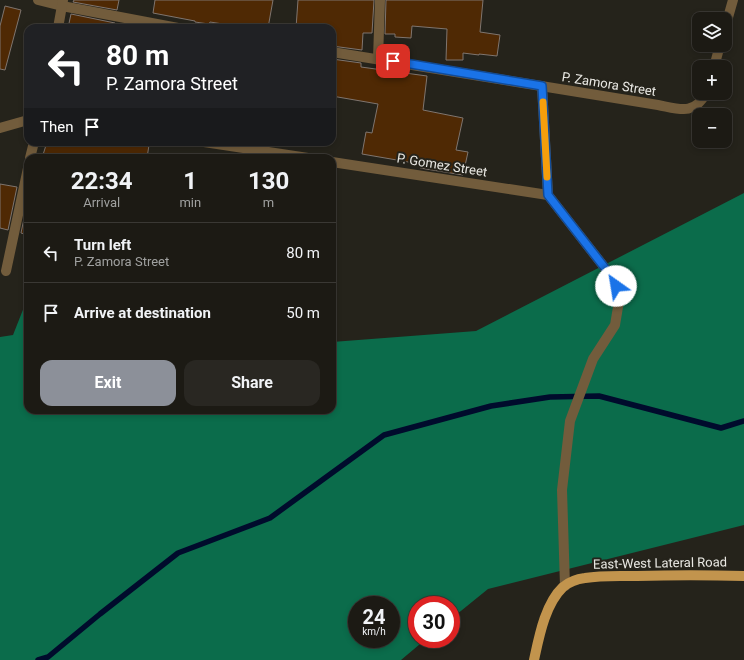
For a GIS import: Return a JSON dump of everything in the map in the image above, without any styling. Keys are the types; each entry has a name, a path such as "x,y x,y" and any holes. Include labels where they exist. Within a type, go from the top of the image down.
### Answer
{"main road":[{"name":"East-West Lateral Road","path":"534,660 542,627 553,599 565,586 578,579 604,576 744,576"}],"street":[{"path":"38,0 63,3 160,24"},
{"path":"378,59 380,0"},
{"path":"730,12 733,0"},
{"path":"59,24 63,3"},
{"name":"P. Zamora Street","path":"336,53 679,109 692,109 702,100"},
{"path":"542,86 548,195 612,277 620,295 615,325 593,359 570,421 562,490 565,586"},
{"path":"0,128 24,121"},
{"path":"230,146 282,154"},
{"name":"P. Gomez Street","path":"336,163 548,195"},
{"path":"6,271 24,187"}],"green space":[{"path":"744,193 744,525 488,589 460,612 460,596 408,596 408,648 415,648 401,660 0,660 0,337 13,335 24,307 24,414 336,414 336,342 476,331"}],"building":[{"path":"74,0 119,0 117,10 73,2"},
{"path":"155,0 273,0 269,24 223,24 210,22 209,24 153,13"},
{"path":"298,0 374,0 372,33 363,33 362,50 336,47 336,24 296,24"},
{"path":"386,0 483,0 480,32 500,35 497,56 463,53 463,60 446,60 447,29 412,26 411,38 395,37 395,34 385,34"},
{"path":"5,6 21,10 5,70 0,69 0,26"},
{"path":"71,14 115,23 115,24 69,24"},
{"path":"336,60 361,63 361,67 427,76 423,110 463,118 456,150 468,152 463,175 420,168 420,164 362,154 366,132 372,133 378,104 336,97"},
{"path":"46,146 149,146 148,154 43,154"},
{"path":"0,184 17,187 8,230 0,228"},
{"path":"24,218 24,234 21,233"}],"waterway":[{"path":"38,660 48,657 178,553 270,518 384,435 491,406 550,397 599,396 721,428 744,421"}],"slow traffic":[{"path":"543,102 547,177"}],"route":[{"path":"393,61 542,86 548,195 612,277 616,286"}]}
